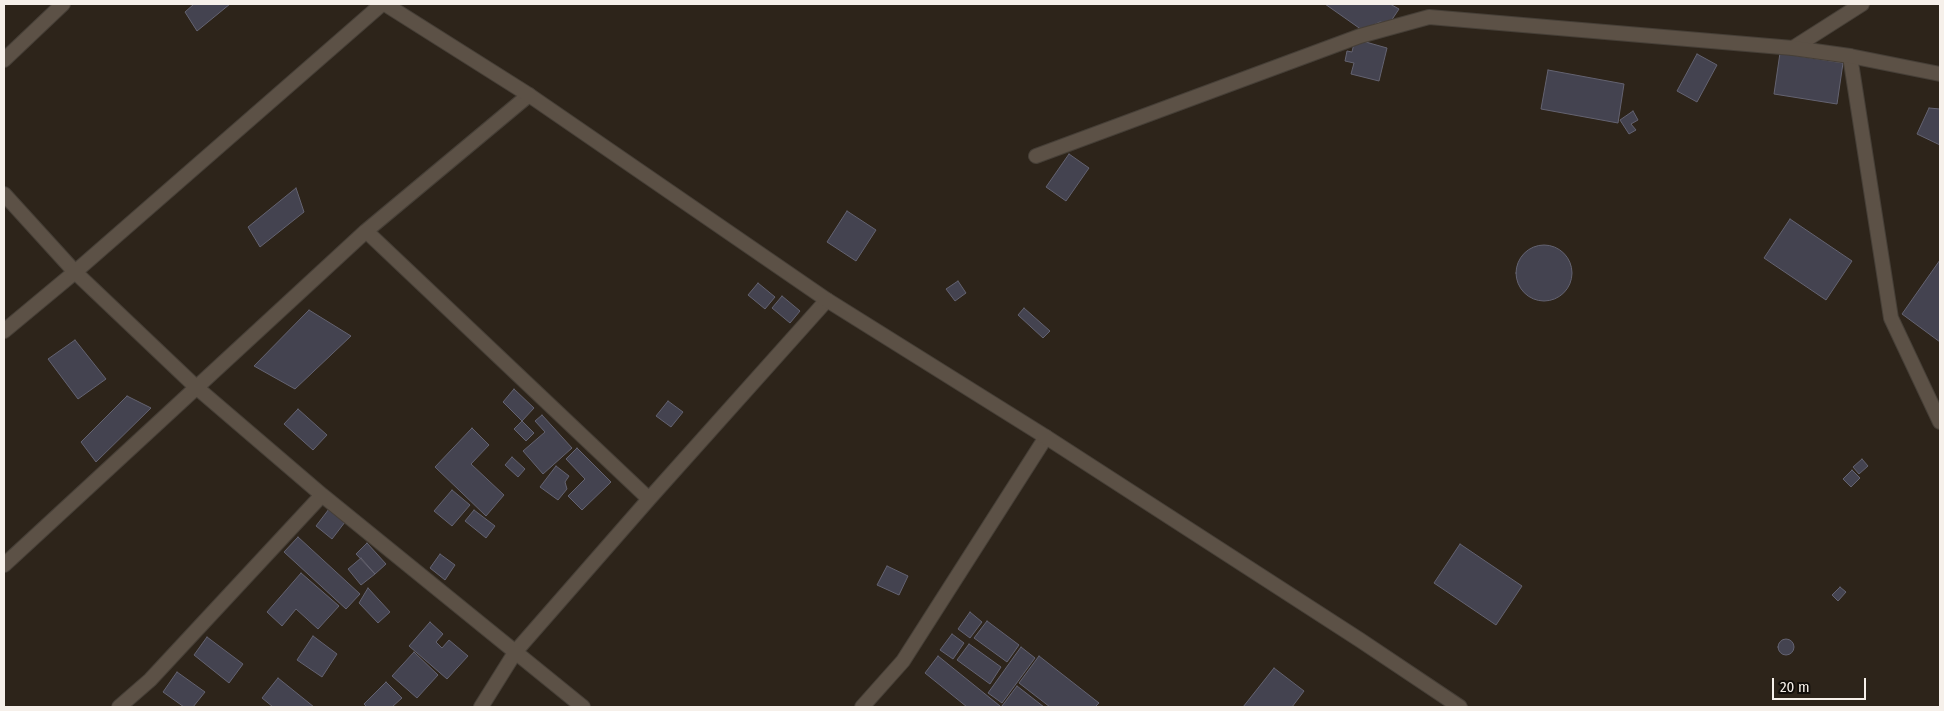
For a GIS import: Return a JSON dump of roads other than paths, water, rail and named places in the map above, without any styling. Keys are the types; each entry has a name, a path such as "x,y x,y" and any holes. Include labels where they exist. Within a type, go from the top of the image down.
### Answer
{"street":[{"path":"4,60 63,4"},
{"path":"4,331 75,272 383,4 529,95 828,300 1046,437 1460,707"},
{"path":"1793,48 1862,4"},
{"path":"1036,156 1360,36 1429,17 1793,48 1850,56 1940,74"},
{"path":"1850,56 1891,318 1940,422"},
{"path":"4,565 366,231 529,95"},
{"path":"4,194 75,272 196,387 322,495 584,707"},
{"path":"366,231 649,499"},
{"path":"481,707 516,652 649,499 828,300"},
{"path":"862,707 903,661 1046,437"},
{"path":"119,707 150,680 322,495"}]}
